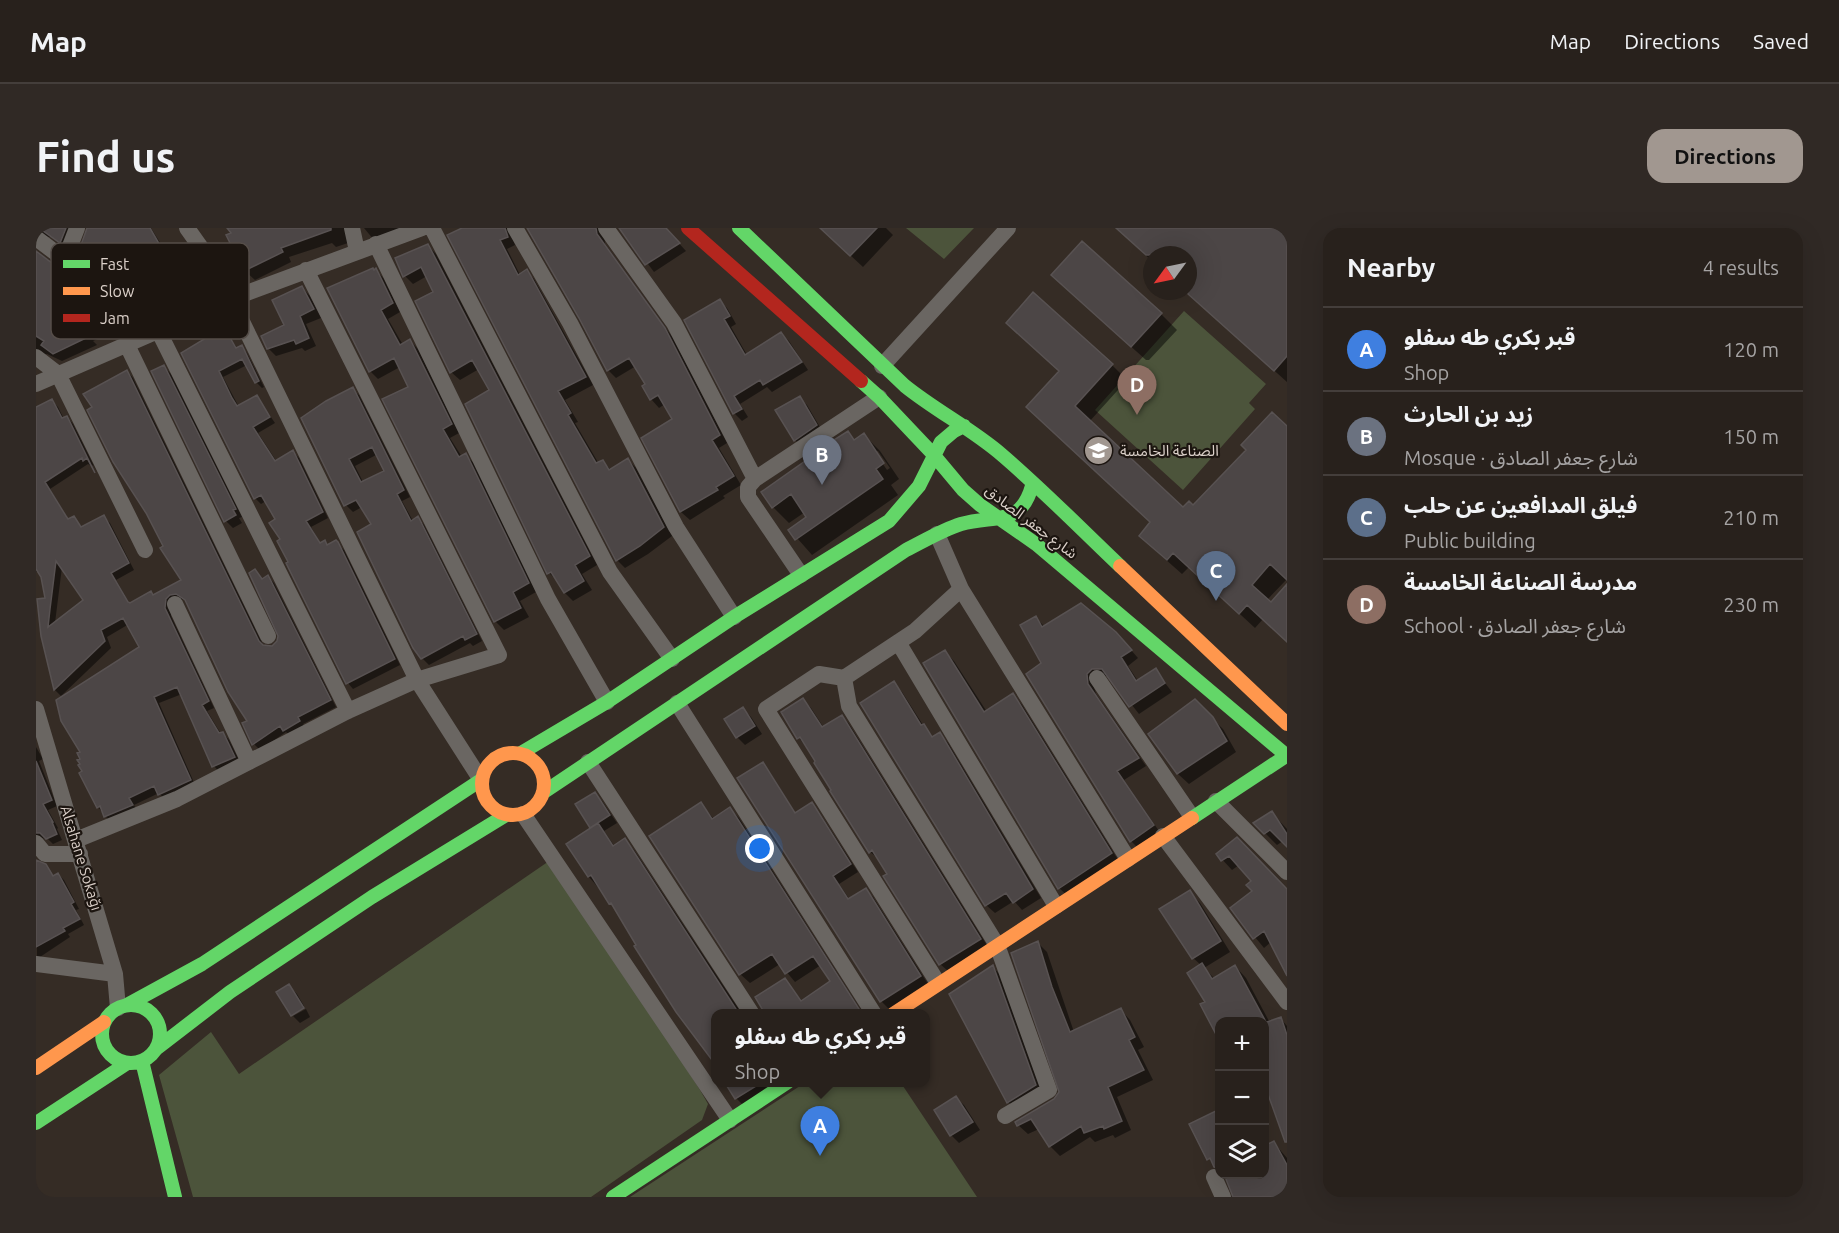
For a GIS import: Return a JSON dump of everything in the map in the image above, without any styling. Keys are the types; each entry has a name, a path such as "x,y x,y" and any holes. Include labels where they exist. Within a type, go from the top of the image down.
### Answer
{"main road":[{"name":"شارع جعفر الصادق","path":"688,228 879,397 980,506 1036,544 1287,756"},
{"name":"شارع جعفر الصادق","path":"739,228 882,366 927,404 964,426 1002,455 1032,486 1287,724"},
{"path":"521,753 607,702 734,617 889,521 908,501 922,480 932,453 945,436 964,426"},
{"path":"543,792 906,550 937,534 964,524 1015,514 1027,502 1032,486"},
{"path":"36,1123 126,1064 142,1061 230,992 372,897 514,814 532,809 539,802 543,792 545,783 543,773 530,758 521,753 510,752 491,761 484,770 481,780 482,789 490,806 514,814"},
{"path":"900,1009 1287,756"},
{"path":"36,1068 104,1022 110,1014 202,964 481,780"},
{"path":"122,1007 136,1006 145,1009 157,1022 160,1031 156,1049"},
{"path":"104,1022 103,1042 107,1051 114,1058 126,1064"},
{"path":"142,1061 176,1197"},
{"path":"613,1197 782,1087"}],"street":[{"path":"71,243 77,228"},
{"path":"187,228 197,243"},
{"path":"352,228 357,251"},
{"path":"249,292 422,228"},
{"path":"432,228 610,572 672,659"},
{"path":"515,228 570,322 675,527 734,617"},
{"path":"606,228 674,323 755,479"},
{"path":"882,366 1008,228"},
{"path":"36,238 51,249"},
{"path":"376,244 548,599 607,702"},
{"path":"36,843 45,854 78,847 348,711 417,680 499,655 306,270"},
{"path":"249,331 417,680 481,780"},
{"path":"36,384 139,339"},
{"path":"162,339 348,711"},
{"path":"127,345 267,636"},
{"path":"36,357 58,374 145,550"},
{"path":"801,576 748,497 748,488 755,479 879,397"},
{"path":"937,534 961,589 1128,859"},
{"path":"938,983 766,709 819,674 844,678 915,631 961,589"},
{"path":"175,604 249,762"},
{"path":"898,642 1056,906"},
{"path":"844,678 849,706 997,945 1049,1090 1005,1116"},
{"path":"1096,678 1192,817"},
{"path":"676,703 871,1009"},
{"name":"Alsahane Sokağı","path":"36,709 115,974 122,1007"},
{"path":"588,762 749,1009"},
{"path":"1216,801 1287,872"},
{"path":"514,814 730,1120"},
{"path":"1163,836 1287,1002"},
{"path":"36,964 115,974"},
{"path":"1214,1177 1222,1197"}],"green space":[{"path":"906,228 974,228 944,259"},
{"path":"1184,311 1266,384 1249,403 1255,409 1183,490 1095,410"},
{"path":"552,859 700,1090 708,1104 702,1120 591,1197 193,1197 159,1075 211,1032 239,1074"},
{"path":"798,1087 904,1087 977,1197 630,1197"}],"building":[{"path":"39,228 66,228 60,243"},
{"path":"87,228 150,228 159,243 82,243"},
{"path":"227,228 331,228 331,230 281,248 283,252 249,269 249,243 230,243 226,235 231,233"},
{"path":"462,228 505,228 508,237 500,240 518,275 527,269 586,377 558,391 571,413 568,415 596,463 603,460 609,470 628,458 664,527 616,561 447,235"},
{"path":"527,228 596,228 597,234 665,328 720,435 712,440 734,476 716,487 718,490 680,512 641,438 672,419 658,395 650,400 642,386 645,384 629,358 607,371"},
{"path":"619,228 666,228 680,243 645,265"},
{"path":"820,228 877,228 850,256"},
{"path":"1116,228 1287,228 1287,356 1274,371 1195,300 1197,300 1197,246 1143,246 1143,252"},
{"path":"1082,241 1143,296 1143,300 1148,300 1162,313 1131,347 1051,275"},
{"path":"428,244 590,556 575,565 584,581 564,593 551,572 547,574 465,404 489,390 472,360 450,373 415,301 433,292 421,267 403,277 395,258"},
{"path":"36,251 51,262 51,339 84,339 53,354 41,345 44,341 36,336"},
{"path":"373,268 374,270 376,268 393,303 381,310 400,345 410,339 452,424 443,429 459,457 466,453 529,583 513,592 521,608 494,622 382,399 408,387 394,358 369,372 327,288"},
{"path":"302,286 314,309 300,316 309,338 296,344 294,340 267,349 261,336 284,325 272,300"},
{"path":"1033,292 1113,364 1075,406 1183,507 1189,501 1193,505 1246,450 1241,445 1272,412 1287,426 1287,580 1270,564 1252,585 1271,602 1287,584 1287,642 1247,605 1239,614 1173,553 1167,560 1139,536 1150,522 1026,407 1059,371 1006,323"},
{"path":"720,299 730,316 724,319 745,355 781,332 802,362 763,385 760,380 734,396 742,409 733,414 684,320"},
{"path":"204,339 231,339 236,348 242,345 259,381 255,383 242,359 219,371 232,398 237,406 257,395 270,417 253,427 275,461 293,450 323,512 306,521 320,543 325,540 327,545 336,540 338,542 395,659 346,684 286,563 288,562 277,541 280,539 269,523 275,519 261,495 254,499 181,353"},
{"path":"164,365 236,509 233,510 236,515 224,522 151,371"},
{"path":"127,370 259,641 263,645 272,646 278,636 249,573 255,569 262,579 268,575 331,700 298,717 300,721 283,731 280,726 252,745 242,723 247,721 228,692 185,600 176,594 170,595 166,599 165,608 209,701 202,705 219,733 223,732 235,757 212,767 177,687 154,697 191,780 158,795 154,786 129,798 133,805 104,817 100,806 97,808 79,773 82,771 78,765 80,764 77,760 80,759 77,753 80,752 61,721 56,700 139,647 123,618 101,630 105,641 54,690 41,636 37,599 45,598 41,577 36,569 36,407 52,399 62,418 67,416 95,473 87,458 83,461 82,458 45,482 68,519 74,516 81,527 104,515 129,563 111,573 128,602 151,591 153,595 181,580 160,548 163,546 146,513 113,462 87,410 92,407 83,394","holes":["56,561 83,600 48,627"]},
{"path":"353,387 404,490 397,494 411,521 418,516 477,634 465,640 463,636 421,659 413,648 357,532 371,524 356,500 344,506 301,418 326,401","holes":["372,447 384,471 361,482 349,459"]},
{"path":"800,396 817,425 794,441 775,410"},
{"path":"848,431 854,440 864,433 884,463 876,469 883,479 795,540 788,530 806,517 791,494 772,508 761,492 805,461 804,459"},
{"path":"1081,603 1116,632 1132,650 1121,657 1136,681 1156,668 1165,683 1129,707 1102,669 1092,669 1087,674 1088,684 1139,758 1117,771 1154,825 1130,842 1026,674 1041,663 1020,625 1036,616 1042,627"},
{"path":"945,650 984,712 1013,693 1112,853 1058,889 923,663"},
{"path":"894,681 921,725 924,724 932,737 940,732 1033,889 1013,903 1006,893 985,906 860,703"},
{"path":"803,698 822,727 842,715 981,939 939,965 883,876 887,874 872,850 869,853 830,791 815,761 800,737 797,739 781,712"},
{"path":"1195,699 1213,717 1227,741 1177,774 1148,734"},
{"path":"743,707 755,726 736,738 724,719"},
{"path":"36,761 52,800 43,804 57,834 46,839 40,833 36,833"},
{"path":"763,762 795,813 812,802 851,864 833,876 848,899 866,888 921,976 880,1002 737,778"},
{"path":"595,792 610,815 590,828 575,804"},
{"path":"701,802 712,819 730,807 859,1009 762,1009 755,997 785,978 801,1001 830,981 813,956 785,974 772,954 739,975 649,836"},
{"path":"1272,811 1287,834 1287,847 1270,830 1264,834 1253,823"},
{"path":"598,823 613,846 625,838 736,1009 711,1009 711,1059 676,1012 634,946 636,945 611,903 609,904 591,875 588,877 566,844"},
{"path":"1237,837 1287,889 1287,976 1264,931 1253,939 1230,908 1252,891 1246,885 1251,881 1229,856 1221,861 1216,854"},
{"path":"36,860 46,864 53,876 58,873 74,902 71,904 80,919 63,928 65,931 36,947"},
{"path":"1190,890 1221,941 1192,959 1159,909"},
{"path":"1038,941 1052,987 1070,1032 1121,1008 1135,1037 1129,1040 1144,1070 1108,1087 1122,1121 1104,1129 1103,1126 1084,1133 1081,1126 1049,1147 1031,1119 1017,1126 1015,1122 1054,1099 1059,1092 1011,953"},
{"path":"1202,963 1212,979 1235,965 1263,1017 1215,1017 1215,1032 1200,1004 1205,1002 1187,973"},
{"path":"993,965 1036,1085 1007,1103 949,994"},
{"path":"289,984 304,1008 291,1016 276,992"},
{"path":"1281,1017 1287,1035 1287,1142 1285,1142 1269,1097 1269,1021"},
{"path":"728,1087 754,1087 735,1099"},
{"path":"956,1096 973,1122 950,1136 934,1110"},
{"path":"1215,1111 1215,1167 1210,1158 1207,1160 1189,1124"},
{"path":"1274,1141 1287,1165 1287,1192 1277,1197 1233,1197 1226,1179 1269,1179 1269,1144"}],"traffic: fast":[{"path":"739,228 905,386 1002,455 1120,566"},
{"path":"861,381 879,397 963,490 980,505 1036,544 1287,756"},
{"path":"521,753 607,702 734,617 889,521 919,486 941,442 964,426"},
{"path":"544,792 906,550 961,524 1013,514 1027,499 1032,486"},
{"path":"1192,818 1286,756"},
{"path":"127,1005 202,964 481,780"},
{"path":"156,1049 230,992 372,897 506,815"},
{"path":"131,1005 142,1007 155,1018 160,1034 158,1045 147,1058 131,1063 120,1061 107,1050 102,1034 104,1023 115,1010 131,1005"},
{"path":"142,1061 175,1197"},
{"path":"36,1123 126,1064"},
{"path":"613,1197 780,1087"}],"traffic: slow":[{"path":"1120,566 1287,724"},
{"path":"507,753 519,753 535,762 542,772 544,784 542,796 535,806 519,815 507,815 496,810 487,801 482,790 482,778 487,767 496,758 507,753"},
{"path":"901,1009 1192,818"},
{"path":"36,1068 104,1022"}],"traffic: jam":[{"path":"688,228 861,381"}],"place":[{"name":"مدرسة الصناعة الخامسة","path":"1137,415"},
{"name":"الصناعة الخامسة","path":"1099,451"},
{"name":"زيد بن الحارث","path":"822,485"},
{"name":"فيلق المدافعين عن حلب","path":"1216,601"},
{"name":"قبر بكري طه سفلو","path":"820,1156"}]}
